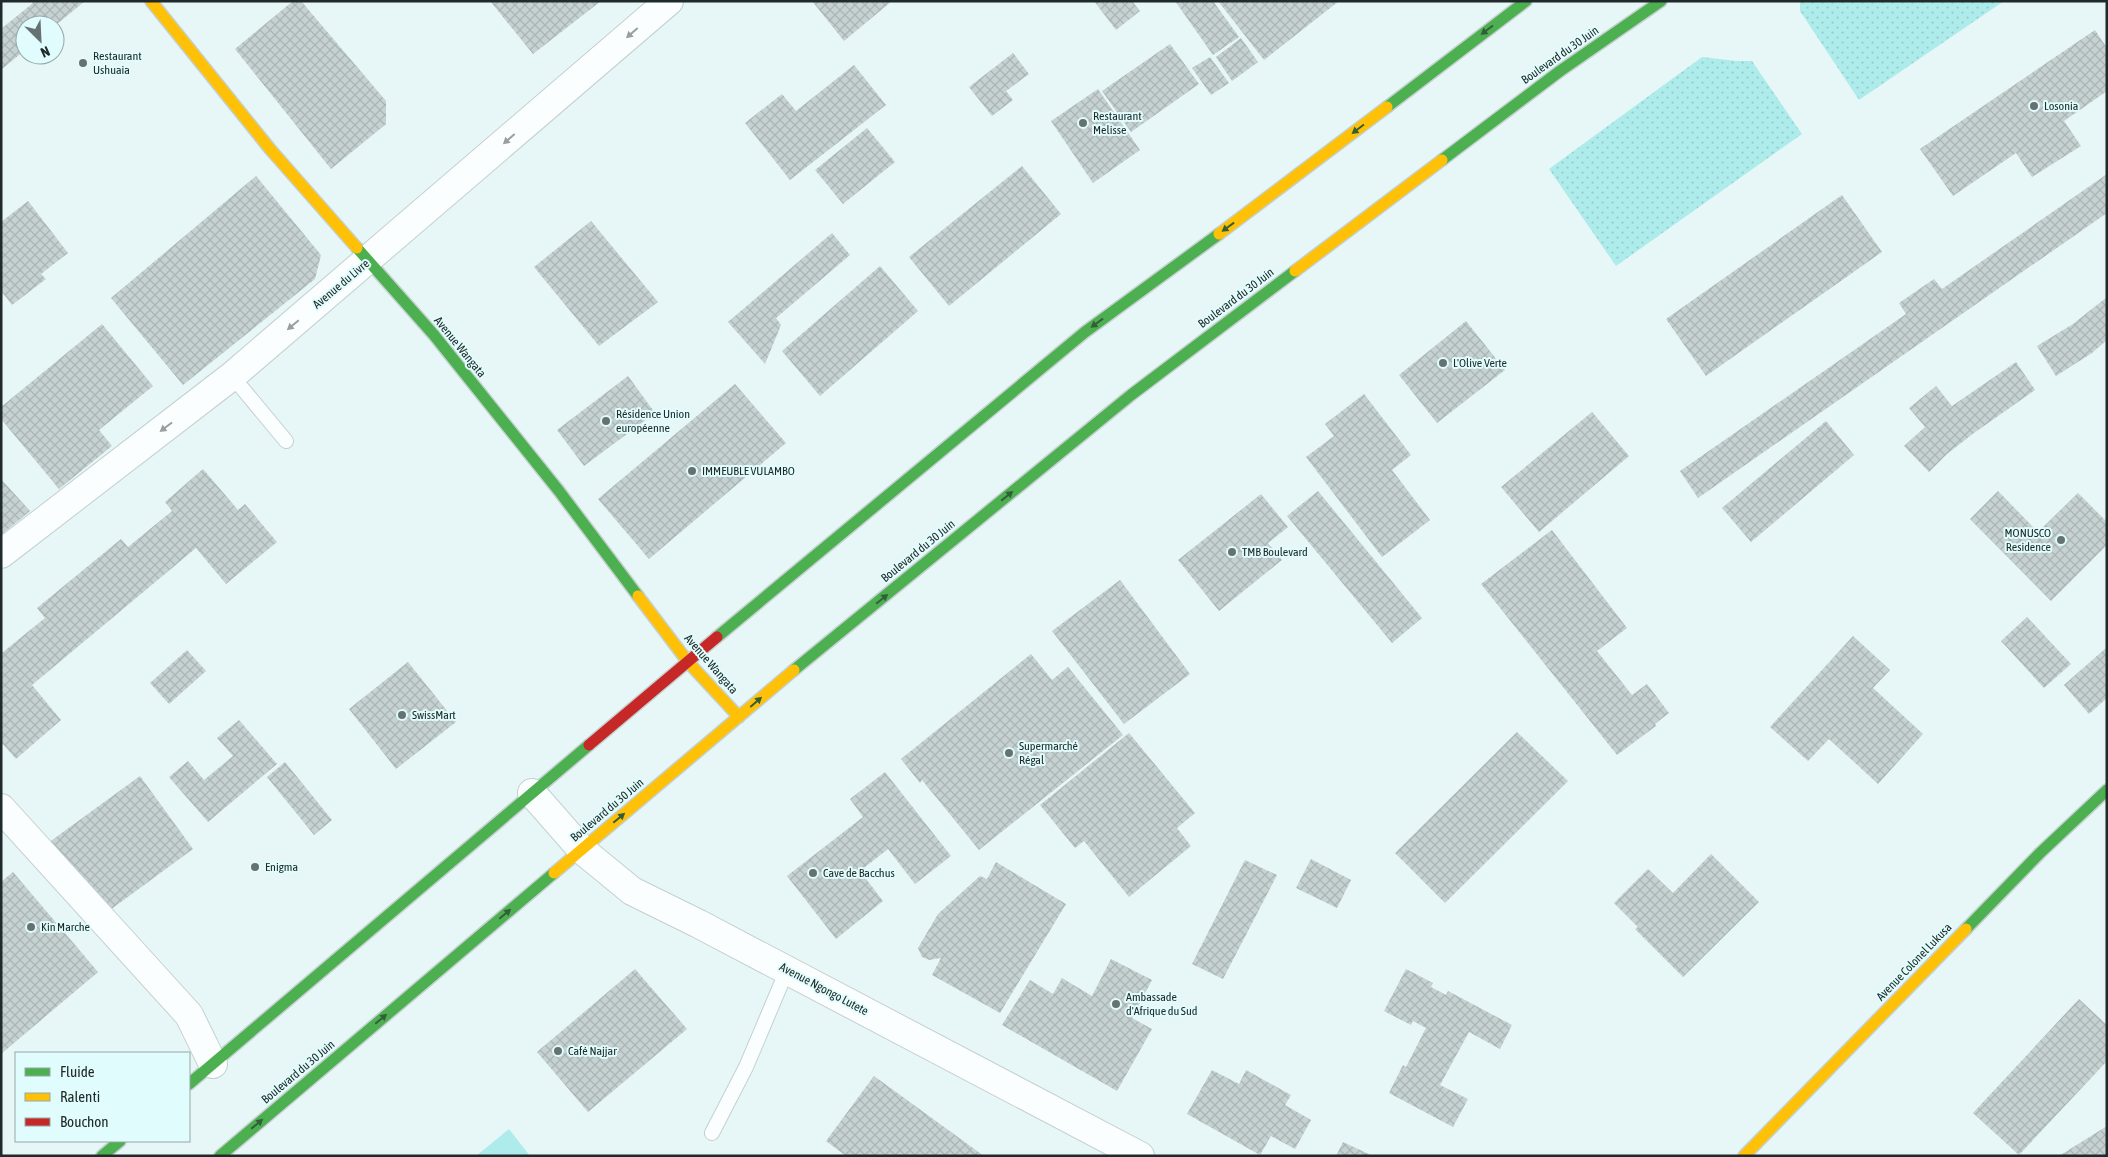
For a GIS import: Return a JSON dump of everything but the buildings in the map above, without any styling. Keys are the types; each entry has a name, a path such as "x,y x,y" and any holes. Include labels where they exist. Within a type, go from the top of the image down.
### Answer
{"main road":[{"name":"Avenue Wangata","path":"151,1 270,149 434,336 559,491 688,662 739,718"},
{"path":"190,1083 532,792 1085,332 1301,173 1526,1"},
{"name":"Boulevard du 30 Juin","path":"220,1156 739,718 1131,395 1560,71 1661,1"},
{"name":"Avenue Colonel Lukusa","path":"1744,1156 2040,853 2107,790"},
{"path":"102,1156 119,1142"}],"street":[{"name":"Avenue du Livre","path":"1,554 232,376 669,1"},
{"name":"Avenue Ngongo Lutete","path":"532,792 582,850 632,891 787,970 1140,1156"},
{"path":"1,808 189,1015 213,1064"}],"lane":[{"path":"232,376 286,441"},
{"path":"712,1133 746,1067 787,970"}],"shaded area":[{"path":"1800,1 2004,1 1859,100 1800,11"},
{"path":"1702,57 1752,61 1802,134 1616,266 1549,169"},
{"path":"509,1129 530,1156 476,1156"}],"traffic: fast":[{"path":"1387,107 1526,1"},
{"path":"1442,160 1560,71 1661,1"},
{"path":"717,637 1085,332 1219,234"},
{"path":"357,248 434,335 559,491 638,596"},
{"path":"794,670 1131,395 1295,271"},
{"path":"190,1083 589,745"},
{"path":"1966,929 2040,853 2107,790"},
{"path":"220,1156 554,873"},
{"path":"102,1156 119,1142"}],"traffic: slow":[{"path":"151,1 270,149 357,248"},
{"path":"1219,234 1387,107"},
{"path":"1295,271 1442,160"},
{"path":"638,596 688,662 739,717"},
{"path":"554,873 794,670"},
{"path":"1744,1156 1966,929"}],"traffic: jam":[{"path":"589,745 717,637"}],"place":[{"name":"Restaurant Ushuaia","path":"83,63"},
{"name":"Losonia","path":"2034,106"},
{"name":"Restaurant Melisse","path":"1083,123"},
{"name":"L'Olive Verte","path":"1443,363"},
{"name":"Résidence Union européenne","path":"606,421"},
{"name":"IMMEUBLE VULAMBO","path":"692,471"},
{"name":"MONUSCO Residence","path":"2061,540"},
{"name":"TMB Boulevard","path":"1232,552"},
{"name":"SwissMart","path":"402,715"},
{"name":"Supermarché Régal","path":"1009,753"},
{"name":"Enigma","path":"255,867"},
{"name":"Cave de Bacchus","path":"813,873"},
{"name":"Kin Marche","path":"31,927"},
{"name":"Ambassade d'Afrique du Sud","path":"1116,1004"},
{"name":"Café Najjar","path":"558,1051"}]}
